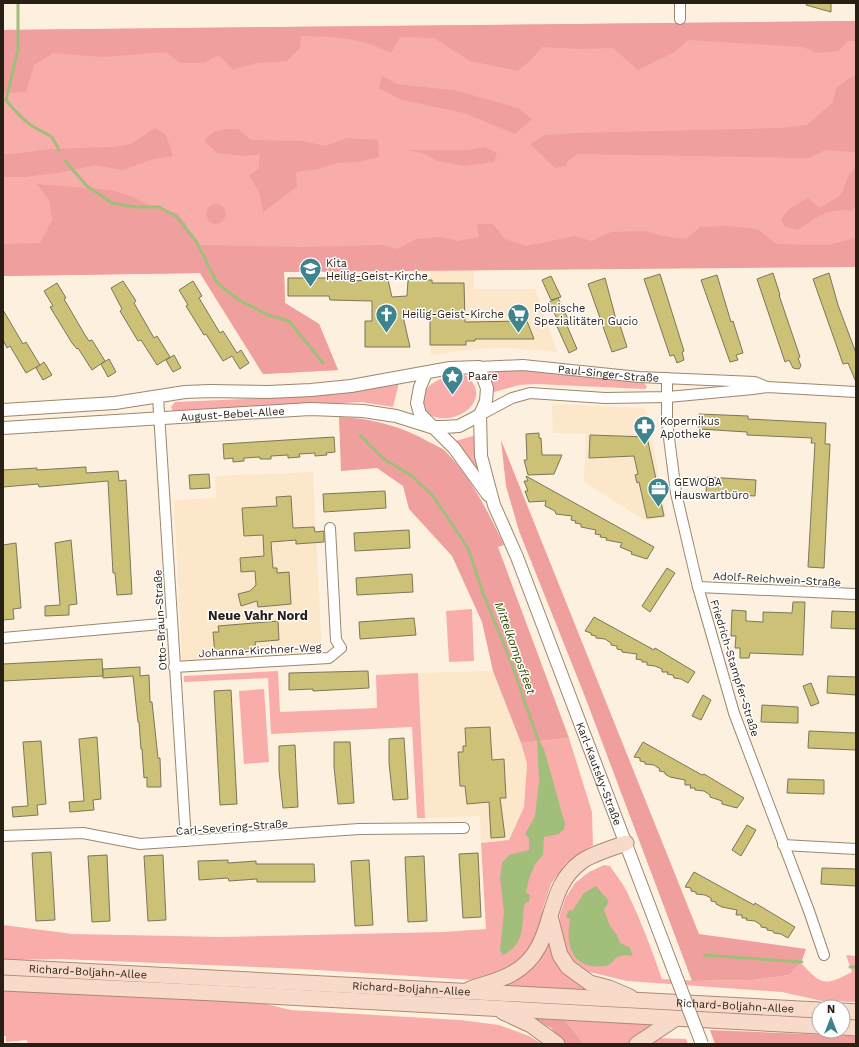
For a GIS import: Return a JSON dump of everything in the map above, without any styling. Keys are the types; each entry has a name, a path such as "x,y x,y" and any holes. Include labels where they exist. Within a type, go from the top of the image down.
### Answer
{"main road":[{"path":"462,992 499,979 522,967 534,957 550,920 554,901 561,884 581,862 626,843"},
{"path":"550,920 560,955 568,967 590,983 609,988 641,1001"},
{"name":"Richard-Boljahn-Allee","path":"3,967 811,1010"},
{"name":"Richard-Boljahn-Allee","path":"3,983 223,993 811,1026"},
{"path":"496,1009 531,1026 557,1044"},
{"path":"636,1044 675,1019"}],"street":[{"path":"680,3 680,20"},
{"name":"Paul-Singer-Straße","path":"450,368 523,365 639,377 755,382 767,386 856,392"},
{"name":"Karl-Kautsky-Straße","path":"479,367 487,388 486,401 480,415 481,456 494,505 517,557 702,1044"},
{"name":"August-Bebel-Allee","path":"3,410 115,403 210,391 268,392 351,386 450,368"},
{"name":"Karl-Kautsky-Straße","path":"426,373 420,387 417,402 420,414 431,427 454,448 494,505"},
{"name":"Friedrich-Stampfer-Straße","path":"667,378 667,422 676,493 698,587 734,713 809,911 824,955"},
{"name":"Paul-Singer-Straße","path":"459,426 512,398 530,393 605,398 668,397 753,389 767,386"},
{"name":"Otto-Braun-Straße","path":"158,397 186,841"},
{"name":"August-Bebel-Allee","path":"3,428 310,410 363,411 396,416 431,427 459,426"},
{"name":"Johanna-Kirchner-Weg","path":"174,666 329,658 341,648 336,640 330,528"},
{"name":"Adolf-Reichwein-Straße","path":"698,587 856,594"},
{"path":"3,638 172,623"},
{"name":"Carl-Severing-Straße","path":"3,836 83,833 140,844 359,829 464,828"},
{"path":"783,845 856,849"}],"shaded area":[{"path":"856,21 856,266 284,272 285,303 319,324 338,370 263,374 200,273 3,276 3,30"},
{"path":"856,21 856,41 848,41 838,51 817,53 803,47 688,40 675,52 638,70 613,48 580,49 542,47 533,58 518,71 470,61 434,38 400,37 391,53 358,41 301,36 300,48 287,61 256,63 233,70 219,55 204,63 180,63 166,52 102,57 53,53 34,65 26,92 3,93 3,30"},
{"path":"856,75 856,154 854,152 825,150 809,158 577,154 568,161 566,166 555,168 530,144 545,135 782,128 807,125 833,102 836,88"},
{"path":"382,76 397,84 458,91 518,108 532,119 515,134 464,113 402,100 379,88"},
{"path":"155,128 166,135 173,156 150,160 123,170 95,165 64,172 24,177 3,177 3,154 50,149 113,147 131,144"},
{"path":"227,129 238,129 251,140 303,141 325,146 348,138 378,140 379,157 358,162 337,163 318,169 296,172 297,187 263,212 259,192 249,175 258,170 260,154 244,156 217,153 204,141 213,132"},
{"path":"485,147 497,153 494,162 464,166 438,161 423,153 406,150 469,150"},
{"path":"856,168 856,205 852,211 837,210 824,214 798,230 784,226 781,219 789,209 808,198 820,208 841,195 849,174"},
{"path":"37,184 111,190 133,197 155,208 177,213 185,223 196,245 304,247 383,245 397,249 417,239 440,237 458,241 479,237 477,224 493,224 505,239 526,246 575,236 591,241 611,232 645,231 663,236 686,239 700,227 728,226 757,229 777,244 828,245 856,238 856,267 284,272 285,303 319,324 338,370 263,374 200,273 3,276 3,244 40,243 52,220 49,200"},
{"path":"212,204 220,204 226,210 226,218 220,224 212,224 206,218 206,210"},
{"path":"474,269 474,289 535,289 557,352 507,348 474,349 431,355 430,270"},
{"path":"511,369 643,381 647,387 645,389 536,384 519,385 491,393 486,372"},
{"path":"465,375 474,385 476,395 473,404 466,411 456,416 444,418 433,416 423,410 425,393 434,382 448,377"},
{"path":"399,383 393,407 361,402 177,412 173,411 171,407 175,402 270,398 347,392"},
{"path":"552,404 644,408 648,416 666,517 646,521 584,482 586,434 553,433"},
{"path":"339,417 374,421 397,427 418,436 443,450 454,461 471,483 504,545 498,547 569,738 521,743 493,671 482,622 452,556 409,509 403,486 377,468 341,471"},
{"path":"476,435 484,479 452,442"},
{"path":"501,440 699,934 806,949 801,963 789,975 752,980 692,981 584,694 519,531 506,486"},
{"path":"313,472 322,655 182,662 174,500 216,498 215,476"},
{"path":"472,609 474,661 449,662 446,611"},
{"path":"278,671 280,712 377,708 376,675 418,673 425,818 417,818 412,727 271,734 268,678 184,682 184,676"},
{"path":"493,671 521,743 527,764 524,807 509,840 481,843 480,816 425,818 418,673"},
{"path":"264,689 269,762 244,764 239,691"},
{"path":"537,737 544,749 565,824 564,829 559,834 544,837 543,855 535,864 529,879 526,892 530,895 529,902 524,905 522,928 519,940 510,951 503,955 500,951 504,912 500,878 502,863 509,855 529,850 529,838 525,834 535,816 539,781"},
{"path":"569,738 592,812 593,845 566,863 551,884 543,908 538,937 529,955 507,972 473,980 302,969 60,959 3,960 3,925 73,934 223,937 443,932 486,929 481,843 509,840 524,807 527,764 521,743"},
{"path":"604,865 610,866 622,883 642,925 662,979 702,981 752,980 789,975 801,963 819,980 830,981 836,980 852,972 846,955 856,956 856,1002 851,1002 851,999 813,999 782,992 627,981 577,969 568,959 559,929 560,914 566,897 575,883 589,872"},
{"path":"596,886 609,901 604,910 610,926 617,935 620,943 629,947 633,956 626,955 617,957 605,966 585,964 578,960 573,954 570,947 569,938 570,919 566,917 569,910 572,911 584,893"},
{"path":"548,930 552,939 596,991 496,988"},
{"path":"3,990 261,1003 291,1010 460,1020 499,1025 529,1036 542,1044 28,1044 27,1040 6,1042 6,1036 3,1036"},
{"path":"536,1018 564,1019 584,1044 564,1044 551,1028 536,1020"},
{"path":"564,1019 653,1023 651,1027 631,1044 584,1044"},
{"path":"710,1030 811,1034 811,1039 851,1039 851,1036 856,1036 856,1044 715,1044"},
{"path":"656,1038 686,1039 688,1044 647,1044"}],"building":[{"path":"807,3 831,3 831,12 806,5"},
{"path":"773,273 800,357 798,358 801,366 799,369 793,368 789,360 785,362 757,279"},
{"path":"829,273 838,305 856,353 856,382 848,363 843,364 813,279"},
{"path":"660,274 684,351 682,352 684,360 677,363 674,355 670,356 644,279"},
{"path":"717,275 731,322 733,321 743,353 736,355 738,360 730,362 701,280"},
{"path":"551,276 561,297 551,300 542,280"},
{"path":"288,278 334,278 334,281 388,280 392,297 407,296 408,280 432,280 432,283 464,283 465,322 527,321 534,339 475,339 475,341 466,341 466,345 430,345 430,312 402,312 410,347 365,347 365,321 372,321 372,301 330,300 329,296 288,296"},
{"path":"605,278 617,323 619,322 627,347 612,352 588,284"},
{"path":"123,281 136,301 134,303 154,338 157,336 170,357 157,365 141,340 138,341 120,311 122,309 111,288"},
{"path":"193,281 202,296 199,298 220,333 223,331 237,353 241,350 249,363 240,369 232,356 223,361 206,334 204,335 186,306 188,305 179,290"},
{"path":"57,283 66,298 64,299 85,335 89,341 92,340 105,361 92,370 78,348 77,349 72,343 50,307 53,306 44,291"},
{"path":"558,298 568,319 565,321 577,349 569,353 556,324 559,323 549,302"},
{"path":"3,310 23,344 26,342 40,365 26,373 10,346 7,348 3,340"},
{"path":"174,355 181,368 173,372 166,360"},
{"path":"109,359 116,372 108,377 101,364"},
{"path":"44,362 52,375 43,380 36,368"},
{"path":"699,414 748,416 748,419 826,423 825,444 830,444 824,568 808,567 815,443 811,443 812,438 747,435 747,432 699,429"},
{"path":"539,433 539,438 541,438 542,455 562,455 554,474 528,475 524,460 527,460 526,434"},
{"path":"590,435 647,437 664,516 647,518 639,482 637,483 635,475 638,474 634,456 589,458"},
{"path":"334,437 335,452 326,453 327,455 315,456 315,453 299,454 300,457 288,458 288,455 271,456 271,459 260,459 260,457 244,458 244,461 233,462 233,458 224,459 223,444"},
{"path":"86,467 86,473 118,471 119,481 126,480 132,594 117,595 115,573 113,573 108,481 39,487 38,484 3,487 3,470 37,468 37,470"},
{"path":"209,474 210,488 190,489 189,475"},
{"path":"526,476 654,547 647,559 631,554 632,552 620,547 622,543 606,540 607,538 600,537 601,535 595,534 596,530 581,527 581,524 575,523 576,521 571,520 572,516 556,514 555,511 545,506 546,501 529,502 525,491 528,491 524,481 528,481"},
{"path":"707,477 756,480 755,496 706,493"},
{"path":"385,491 386,508 324,512 323,494"},
{"path":"291,496 293,528 314,527 315,532 324,531 324,542 296,544 296,540 271,542 273,568 277,568 277,573 289,572 291,604 258,607 257,601 241,606 238,594 250,591 256,585 255,571 241,572 240,558 264,556 263,535 244,536 242,508 277,506 276,497"},
{"path":"409,530 410,548 355,551 354,533"},
{"path":"71,540 77,604 69,605 69,615 45,616 45,606 60,605 55,543"},
{"path":"16,543 21,608 13,609 14,619 3,620 3,545"},
{"path":"667,568 675,573 650,612 642,606"},
{"path":"412,574 413,592 357,595 356,578"},
{"path":"793,602 805,602 803,655 750,653 749,658 740,658 740,648 735,648 736,636 731,636 732,610 746,611 746,621 763,622 763,612 792,613"},
{"path":"832,611 856,612 856,629 831,628"},
{"path":"594,617 654,650 655,648 695,672 688,683 681,679 674,678 673,675 667,674 668,672 662,672 662,669 647,665 647,662 642,662 642,660 636,659 637,654 622,652 622,650 617,649 617,646 611,645 611,643 605,639 596,638 596,636 585,631"},
{"path":"414,618 416,635 360,639 359,622"},
{"path":"278,621 279,640 255,642 256,651 215,655 213,632 219,632 218,626"},
{"path":"102,659 103,676 3,681 3,664"},
{"path":"140,667 140,676 149,675 150,702 152,702 158,758 160,758 161,787 147,787 147,777 144,778 133,676 103,678 103,669"},
{"path":"368,671 369,688 313,691 313,689 289,690 289,673"},
{"path":"828,676 856,677 856,695 827,693"},
{"path":"811,683 819,703 811,706 803,686"},
{"path":"231,690 237,804 220,805 214,691"},
{"path":"703,695 711,700 701,720 692,716"},
{"path":"762,705 798,707 798,723 761,722"},
{"path":"490,727 492,760 504,759 506,798 500,798 505,837 491,838 489,802 467,804 465,786 460,786 458,752 463,752 463,746 466,746 465,728"},
{"path":"809,731 856,733 856,750 808,748"},
{"path":"97,737 101,799 93,800 94,810 70,812 69,802 84,801 79,739"},
{"path":"404,738 408,799 393,800 389,763 389,739"},
{"path":"41,741 46,804 37,805 38,815 13,817 12,807 28,806 23,742"},
{"path":"334,742 350,742 354,803 338,804 334,767"},
{"path":"643,742 702,775 704,774 744,798 737,808 722,804 722,801 710,797 710,795 704,791 690,788 691,785 685,785 685,780 670,777 665,774 665,772 659,771 660,769 654,765 645,764 645,762 640,761 640,758 634,757"},
{"path":"295,745 298,807 283,808 279,771 279,746"},
{"path":"788,779 824,780 824,794 787,793"},
{"path":"747,825 756,830 741,856 732,850"},
{"path":"51,852 55,920 36,921 32,853"},
{"path":"478,853 481,917 463,918 459,854"},
{"path":"107,855 110,921 92,922 88,856"},
{"path":"163,855 166,920 148,921 144,856"},
{"path":"424,856 427,921 408,922 405,857"},
{"path":"228,860 228,863 256,861 256,864 314,864 315,882 257,882 257,879 229,881 228,878 199,880 198,861"},
{"path":"369,860 373,925 355,926 351,861"},
{"path":"822,868 856,869 856,886 821,884"},
{"path":"694,872 754,905 755,903 795,927 788,938 781,934 767,930 767,928 761,927 761,925 755,921 742,918 742,915 736,915 737,910 722,907 716,904 716,902 711,901 711,898 705,895 696,894 696,892 691,891 691,888 685,887"}],"waterway":[{"name":"Mittelkampsfleet","path":"18,3 18,49 6,100 28,123 51,136 59,150"},
{"name":"Mittelkampsfleet","path":"65,161 87,186 112,203 135,207 159,207 177,217 196,241 217,283 239,300 268,315 289,321 323,363"},
{"name":"Mittelkampsfleet","path":"360,435 384,459 412,476 433,496 468,548 483,593 511,662 538,740"},
{"name":"Mittelkampsfleet","path":"704,955 802,962"},
{"name":"Mittelkampsfleet","path":"850,967 856,967"}],"place":[{"name":"Kita Heilig-Geist-Kirche","path":"310,288"},
{"name":"Heilig-Geist-Kirche","path":"386,334"},
{"name":"Polnische Spezialitäten Gucio","path":"519,334"},
{"name":"Paare","path":"452,396"},
{"name":"Kopernikus Apotheke","path":"645,446"},
{"name":"GEWOBA Hauswartbüro","path":"659,508"}],"district":[{"name":"Neue Vahr Nord","path":"258,615"}]}
